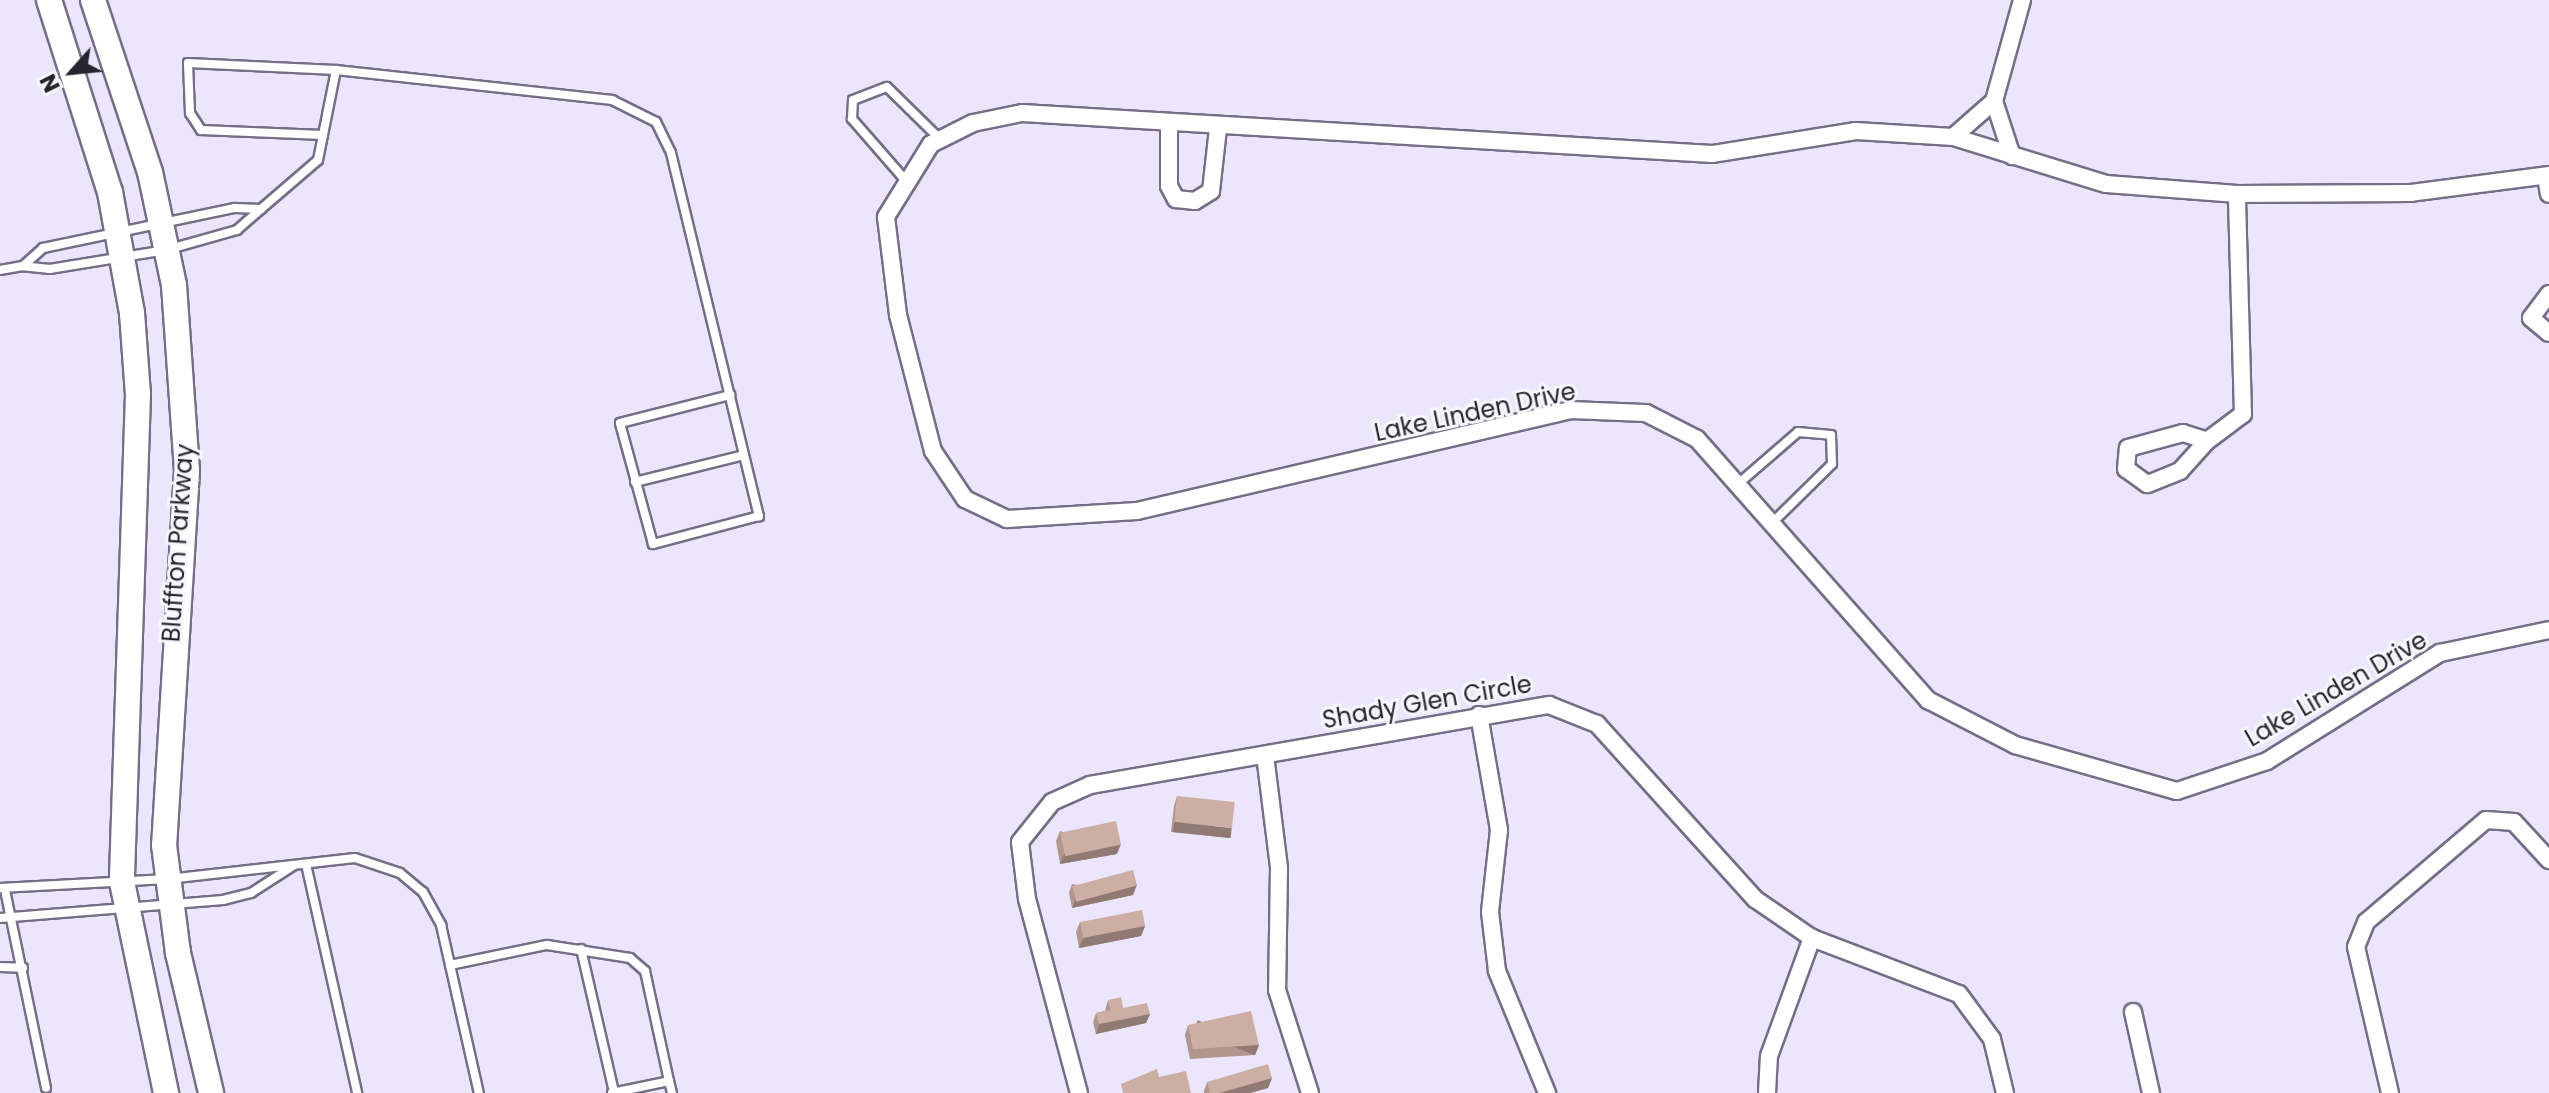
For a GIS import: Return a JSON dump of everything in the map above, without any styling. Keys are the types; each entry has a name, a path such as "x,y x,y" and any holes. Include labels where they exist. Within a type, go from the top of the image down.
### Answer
{"main road":[{"name":"Bluffton Parkway","path":"49,0 117,229 138,394 122,882 166,1093"},
{"name":"Bluffton Parkway","path":"93,0 166,250 187,471 163,763 168,879 171,907 211,1093"}],"street":[{"path":"1953,137 1994,101 2022,0"},
{"path":"1994,101 2012,156"},
{"path":"940,139 1022,113 1169,127 1712,154 1856,131 1953,137 2106,184 2237,194 2411,193 2548,176 2549,194"},
{"path":"1169,127 1169,186 1176,199 1195,201 1211,191 1218,129"},
{"name":"Lake Linden Drive","path":"940,139 886,217 898,315 933,451 965,499 1007,519 1137,511 1570,410 1646,413 1697,439 1928,700 2015,745 2177,791 2267,761 2440,653 2549,630"},
{"path":"2207,441 2183,433 2128,448 2126,469 2147,484 2180,471 2207,441 2243,414 2237,194"},
{"path":"2549,294 2531,318 2549,333"},
{"name":"Shady Glen Circle","path":"1079,1093 1027,899 1020,842 1052,802 1090,785 1549,705 1597,724 1755,899 1812,938 1959,994 1992,1039 2005,1093"},
{"path":"1479,715 1499,830 1490,912 1497,971 1547,1093"},
{"path":"1265,755 1279,868 1277,990 1310,1093"},
{"path":"2390,1093 2356,947 2366,922 2486,820 2514,822 2549,860"},
{"path":"1767,1093 1769,1056 1812,938"},
{"path":"2133,1012 2151,1093"}],"lane":[{"path":"323,135 201,130 190,113 188,63 336,70 612,100 656,122 671,153 730,395 759,516 653,544 620,423 730,395"},
{"path":"0,270 23,266 50,269 166,250 237,230 318,160 336,70"},
{"path":"908,182 852,119 853,100 887,87 940,139"},
{"path":"23,266 43,248 117,229 261,209"},
{"path":"1736,485 1798,432 1831,435 1832,464 1770,524"},
{"path":"635,482 744,455"},
{"path":"46,1088 23,968 2,889 168,879 355,858 400,873 429,903 450,965 479,1093"},
{"path":"0,918 12,920 171,907 251,893 295,864"},
{"path":"306,864 357,1093"},
{"path":"450,965 528,947 581,949 630,958 645,971 672,1093"},
{"path":"581,949 613,1093 669,1081"},
{"path":"0,967 23,968"}],"building":[{"path":"1177,796 1235,802 1232,828 1174,822"},
{"path":"1116,821 1121,844 1065,856 1060,833"},
{"path":"1133,870 1137,885 1076,902 1072,886"},
{"path":"1142,910 1145,926 1083,938 1080,922"},
{"path":"1121,997 1123,1008 1147,1003 1150,1014 1099,1024 1096,1013 1110,1010 1108,1000"},
{"path":"1251,1011 1259,1045 1193,1049 1188,1025"},
{"path":"1268,1064 1272,1078 1210,1093 1207,1082"},
{"path":"1157,1069 1159,1077 1186,1071 1191,1093 1123,1093 1121,1084"}]}
